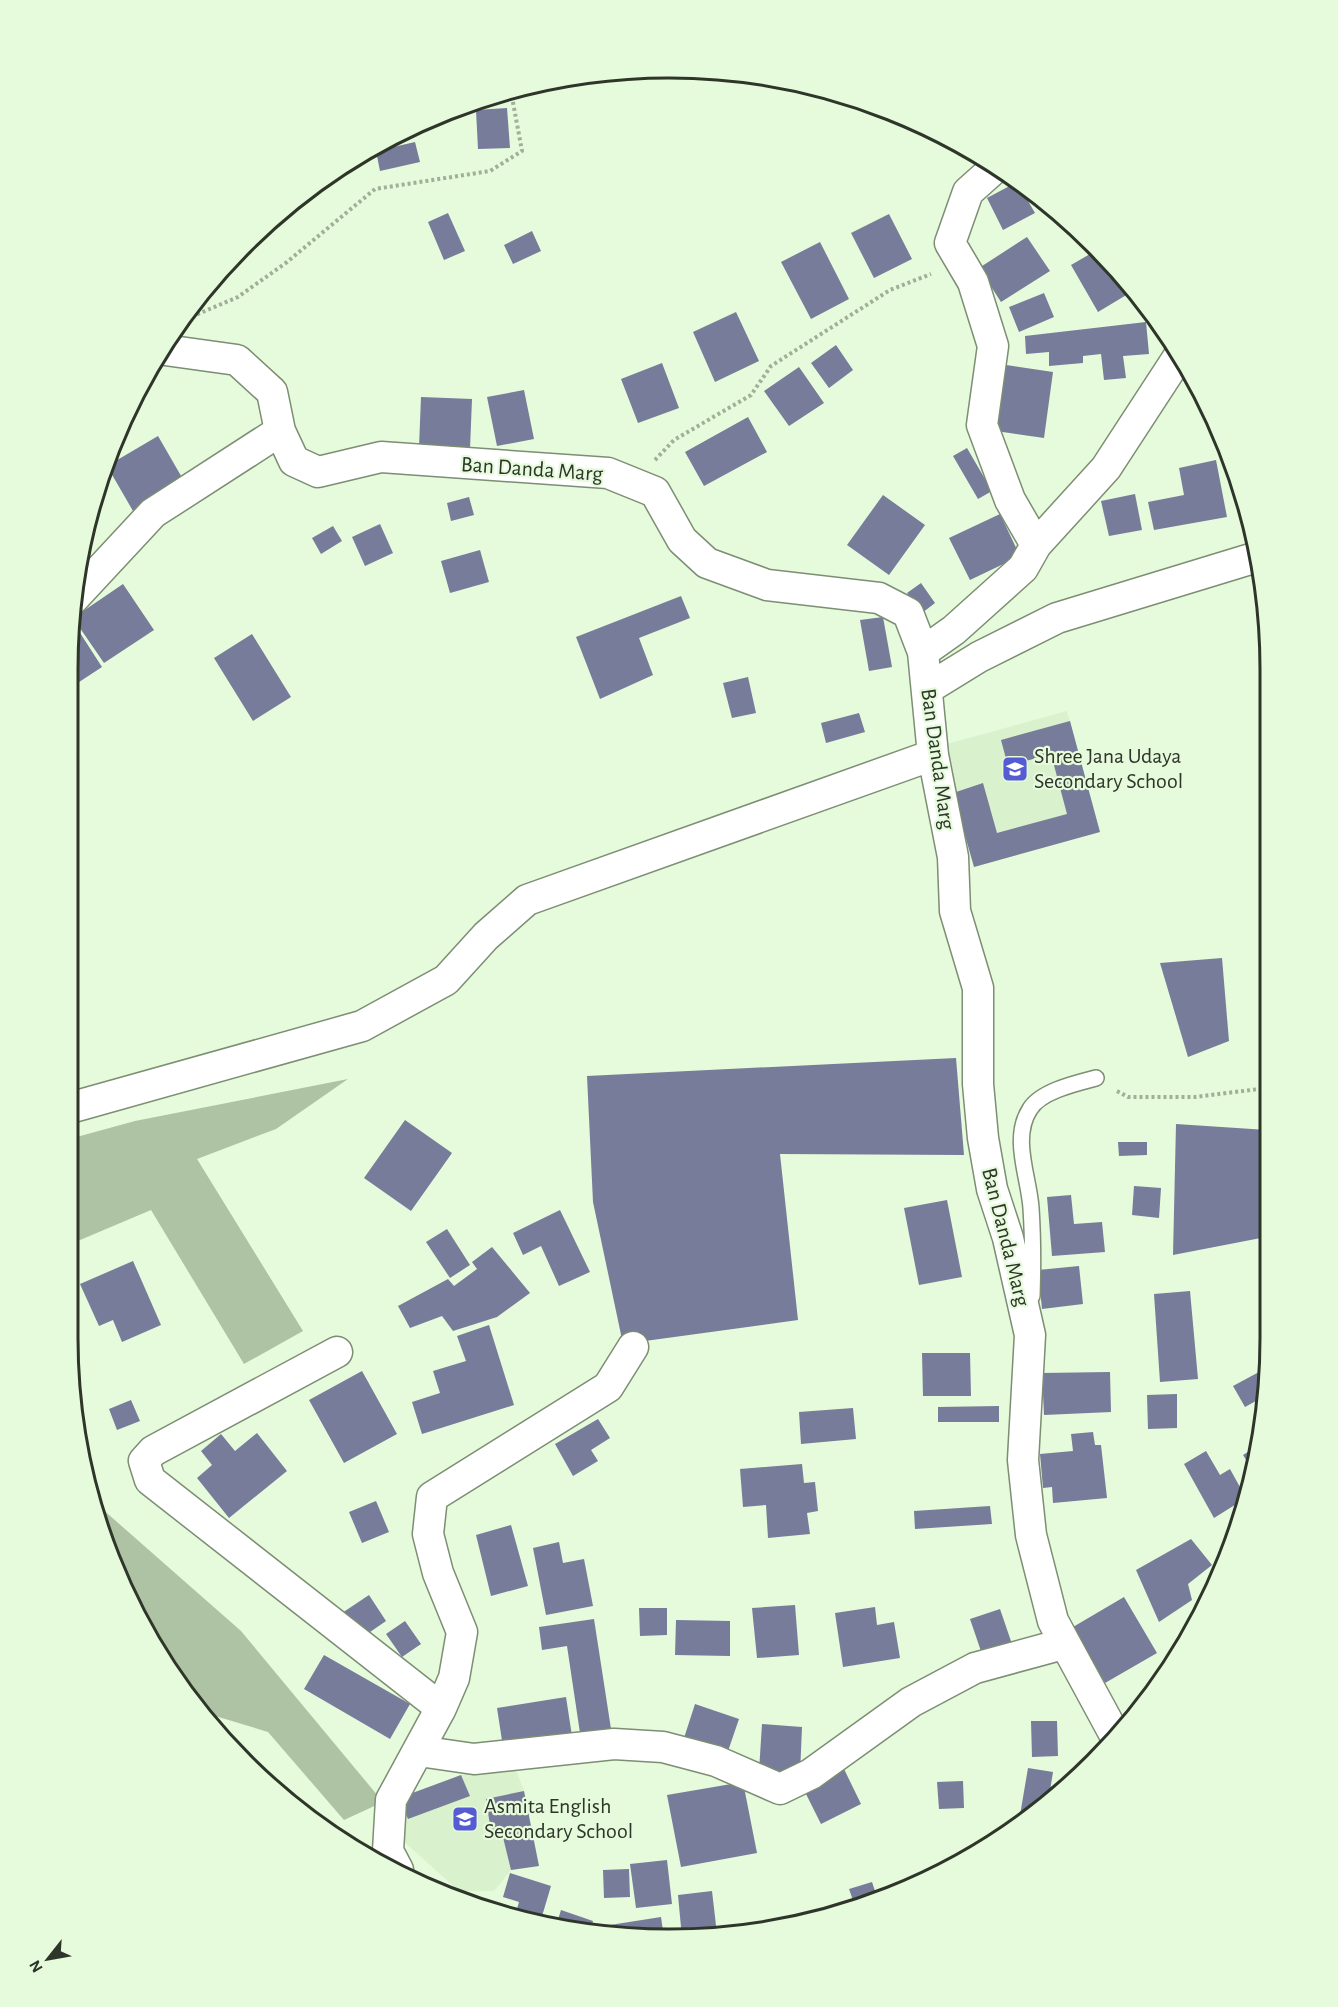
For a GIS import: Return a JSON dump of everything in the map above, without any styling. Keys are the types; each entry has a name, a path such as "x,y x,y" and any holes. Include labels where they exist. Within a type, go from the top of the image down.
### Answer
{"street":[{"path":"989,173 968,192 950,243 973,282 993,346 982,425 1010,500 1036,545"},
{"name":"Ban Danda Marg","path":"172,351 237,360 272,392 280,430 294,461 318,472 381,457 608,473 655,492 682,540 707,563 767,585 879,598 908,613 923,652 933,754 953,856 955,911 978,988 978,1084 982,1138 992,1189 1008,1238 1030,1335 1023,1460 1029,1524 1053,1622 1112,1730"},
{"path":"923,652 954,630 1023,568 1036,545 1106,468 1174,363"},
{"path":"84,587 153,513 280,430"},
{"path":"927,689 979,657 1057,618 1250,559"},
{"path":"78,1106 362,1026 446,980 486,936 526,900 933,754"},
{"path":"393,1860 388,1851 392,1800 441,1708 454,1678 462,1632 438,1573 428,1534 432,1497 608,1387 633,1347"},
{"path":"337,1352 153,1451 144,1461 150,1480 441,1708"},
{"path":"419,1751 474,1759 614,1744 663,1747 716,1761 780,1789 811,1774 911,1702 975,1668 1063,1644"}],"lane":[{"path":"1030,1335 1032,1239 1022,1131 1030,1107 1063,1086 1096,1078"}],"path":[{"path":"196,315 238,297 287,262 375,189 490,171 522,151 512,99"},
{"path":"654,461 674,440 751,395 771,366 890,290 930,275 957,254"},
{"path":"1096,1078 1128,1097 1196,1097 1260,1089"}],"shaded area":[{"name":"Shree Jana Udaya Secondary School","path":"1067,711 1100,832 974,867 940,746"},
{"path":"348,1079 276,1129 197,1159 303,1331 244,1364 151,1210 78,1241 78,1137 135,1121"},
{"path":"104,1510 241,1631 383,1802 344,1820 268,1732 215,1716 200,1698 157,1634 139,1599 123,1564"},
{"name":"Asmita English Secondary School","path":"515,1767 524,1791 539,1866 511,1870 494,1891 457,1890 402,1840 399,1798 461,1775"}],"building":[{"path":"507,108 510,148 478,149 477,110"},
{"path":"415,142 420,162 380,171 377,155 393,147"},
{"path":"1009,186 1026,198 1035,213 1003,230 987,198"},
{"path":"448,213 465,251 444,260 428,222"},
{"path":"889,214 912,259 874,278 851,233"},
{"path":"532,231 541,251 513,264 504,245"},
{"path":"1027,237 1050,271 1001,302 979,268"},
{"path":"820,242 849,299 811,319 781,262"},
{"path":"1090,254 1126,295 1098,312 1071,265"},
{"path":"1044,293 1054,317 1019,332 1009,307"},
{"path":"736,312 759,361 715,382 693,332"},
{"path":"1146,322 1149,354 1123,356 1126,378 1104,380 1101,354 1083,356 1083,363 1049,366 1049,352 1026,354 1025,336"},
{"path":"836,345 853,370 829,388 811,363"},
{"path":"662,363 679,408 638,423 621,379"},
{"path":"1006,365 1053,372 1044,438 996,431"},
{"path":"799,367 824,403 789,426 764,391"},
{"path":"524,390 534,439 497,446 487,397"},
{"path":"421,397 472,399 470,449 419,447"},
{"path":"748,417 767,452 704,486 685,452"},
{"path":"158,436 184,481 133,511 111,473 116,461"},
{"path":"967,448 992,491 978,499 953,456"},
{"path":"1216,460 1227,517 1154,530 1148,502 1184,495 1179,468"},
{"path":"1135,494 1142,530 1109,536 1101,501"},
{"path":"883,495 925,525 889,575 847,545"},
{"path":"469,497 474,515 451,521 447,503"},
{"path":"1000,514 1020,556 970,580 949,538"},
{"path":"380,524 393,553 365,566 352,537"},
{"path":"333,526 342,541 321,554 312,538"},
{"path":"480,550 489,582 450,593 441,561"},
{"path":"921,583 935,603 922,613 907,593"},
{"path":"123,584 154,630 104,663 79,627 81,613"},
{"path":"681,596 690,618 639,638 653,675 600,699 576,637"},
{"path":"883,617 892,667 869,671 860,620"},
{"path":"79,631 102,667 78,683"},
{"path":"252,634 291,697 253,721 214,658"},
{"path":"748,677 756,713 732,718 723,683"},
{"path":"859,713 865,732 826,743 821,723"},
{"path":"1070,721 1100,832 974,867 953,793 983,783 997,833 1067,814 1051,754 1008,766 1001,740"},
{"path":"1222,958 1229,1041 1188,1057 1160,963"},
{"path":"956,1058 964,1155 780,1154 798,1320 623,1344 593,1202 587,1076"},
{"path":"405,1120 452,1153 411,1211 364,1178"},
{"path":"1176,1124 1260,1130 1260,1238 1173,1255"},
{"path":"1118,1142 1147,1142 1147,1155 1119,1156"},
{"path":"1134,1186 1161,1188 1159,1218 1132,1215"},
{"path":"1071,1195 1074,1224 1102,1222 1105,1252 1052,1256 1047,1197"},
{"path":"947,1200 962,1277 919,1285 904,1208"},
{"path":"560,1210 590,1272 559,1286 541,1246 523,1255 513,1233"},
{"path":"447,1229 470,1265 450,1278 426,1242"},
{"path":"492,1247 530,1293 497,1317 453,1331 442,1316 410,1328 398,1306 448,1279 454,1286 477,1269 472,1262"},
{"path":"133,1261 161,1325 122,1342 113,1320 99,1326 80,1284"},
{"path":"1079,1266 1083,1304 1042,1309 1038,1270"},
{"path":"1190,1291 1198,1379 1160,1382 1154,1294"},
{"path":"489,1325 514,1405 422,1434 412,1402 440,1393 433,1371 466,1361 457,1336"},
{"path":"922,1353 970,1353 971,1396 923,1396"},
{"path":"362,1371 397,1434 344,1463 309,1400"},
{"path":"1110,1372 1111,1412 1044,1415 1042,1373"},
{"path":"1259,1372 1257,1401 1245,1407 1233,1386"},
{"path":"1177,1394 1177,1428 1148,1429 1147,1395"},
{"path":"131,1400 140,1421 117,1430 109,1409"},
{"path":"999,1406 999,1422 938,1422 938,1407"},
{"path":"853,1408 856,1439 801,1444 799,1412"},
{"path":"598,1419 610,1438 591,1450 598,1461 573,1476 555,1444"},
{"path":"1093,1432 1095,1445 1101,1445 1107,1498 1053,1503 1052,1487 1043,1488 1040,1454 1073,1451 1071,1434"},
{"path":"257,1433 287,1471 229,1518 197,1478 212,1465 201,1451 221,1434 235,1451"},
{"path":"1206,1451 1220,1475 1230,1469 1241,1488 1236,1504 1214,1518 1184,1464"},
{"path":"1249,1451 1247,1461 1243,1455"},
{"path":"802,1464 804,1483 815,1482 818,1511 807,1513 810,1534 768,1538 766,1505 743,1507 740,1469"},
{"path":"376,1501 389,1532 362,1543 349,1512"},
{"path":"990,1506 992,1524 915,1529 914,1511"},
{"path":"511,1525 528,1586 491,1596 476,1535"},
{"path":"1191,1539 1212,1565 1188,1584 1192,1600 1159,1622 1136,1570"},
{"path":"559,1542 563,1563 584,1559 593,1606 546,1615 533,1548"},
{"path":"369,1595 386,1621 357,1641 339,1615"},
{"path":"1124,1597 1157,1653 1105,1683 1073,1627"},
{"path":"795,1605 799,1655 757,1658 752,1608"},
{"path":"875,1607 877,1625 894,1622 900,1658 843,1667 835,1613"},
{"path":"639,1608 667,1608 667,1635 640,1636"},
{"path":"1000,1609 1013,1647 983,1657 970,1619"},
{"path":"594,1619 611,1729 580,1733 567,1646 542,1650 539,1627"},
{"path":"676,1620 730,1621 730,1656 675,1655"},
{"path":"405,1621 421,1644 402,1657 386,1634"},
{"path":"324,1655 410,1704 390,1739 304,1689"},
{"path":"566,1697 572,1736 503,1747 497,1708"},
{"path":"695,1704 739,1719 727,1754 684,1738"},
{"path":"1031,1721 1057,1721 1058,1756 1032,1757"},
{"path":"762,1724 802,1727 800,1774 759,1771"},
{"path":"1028,1768 1053,1772 1050,1789 1020,1813"},
{"path":"844,1769 861,1804 821,1824 803,1788"},
{"path":"461,1775 470,1796 408,1819 399,1798"},
{"path":"963,1781 964,1808 939,1809 937,1782"},
{"path":"743,1782 757,1853 681,1867 667,1795"},
{"path":"524,1791 539,1866 511,1870 501,1829 491,1832 486,1799"},
{"path":"667,1860 672,1904 636,1908 630,1864"},
{"path":"629,1869 630,1897 604,1898 603,1870"},
{"path":"510,1873 551,1886 542,1915 517,1909 519,1902 503,1897"},
{"path":"872,1882 875,1892 853,1900 849,1889"},
{"path":"712,1891 716,1927 681,1929 678,1895"},
{"path":"561,1910 593,1921 592,1924 558,1919"},
{"path":"661,1917 663,1929 630,1928 610,1925"}],"place":[{"name":"Shree Jana Udaya Secondary School","path":"1015,769"},
{"name":"Asmita English Secondary School","path":"465,1819"}]}
